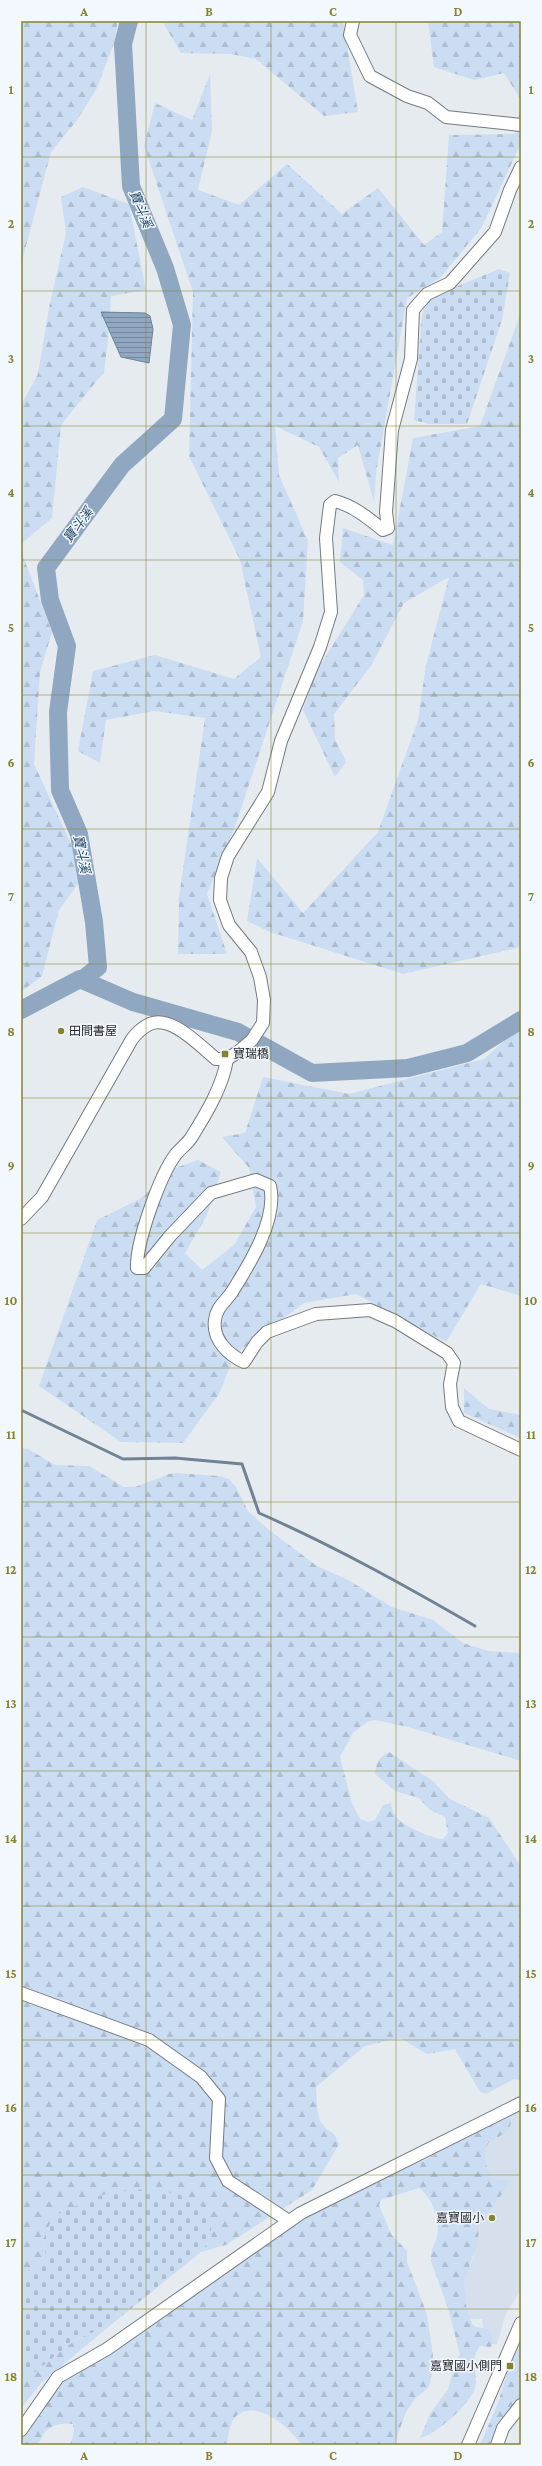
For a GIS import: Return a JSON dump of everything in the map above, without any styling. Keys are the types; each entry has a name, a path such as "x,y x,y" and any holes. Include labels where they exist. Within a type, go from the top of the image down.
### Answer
{"street":[{"path":"353,21 350,35 370,76 407,96 428,103 446,117 521,126"},
{"path":"21,1218 42,1197 132,1039 145,1026 156,1021 170,1023 216,1059 227,1058 252,1040 263,1023 264,1000 260,977 250,952 228,925 220,900 220,878 228,856 268,792 282,741 307,683 331,612 326,538 330,505 335,502 345,504 363,514 383,530 388,528 386,512 392,430 411,359 413,310 427,294 450,283 495,232 510,190 521,167"},
{"path":"227,1058 224,1078 190,1139 176,1154 159,1186 136,1254 137,1268 144,1268 170,1236 211,1193 256,1180 270,1186 272,1195 270,1212 260,1244 231,1294 218,1308 214,1322 217,1336 223,1348 234,1357 244,1362 257,1342 267,1332 316,1314 370,1310 395,1322 447,1353 454,1363 450,1384 452,1407 460,1421 521,1450"},
{"path":"21,1993 150,2040 201,2077 220,2099 216,2158 228,2181 289,2221"},
{"path":"21,2430 58,2377 107,2349 289,2221 521,2103"},
{"path":"468,2445 521,2323"},
{"path":"497,2445 503,2428 521,2405"}],"shaded area":[{"path":"101,312 145,313 150,316 153,329 149,363 121,357"},
{"name":"嘉寶國小","path":"521,2109 521,2289 505,2316 497,2345 484,2342 482,2319 462,2319 458,2289 474,2257 466,2230 488,2130"}],"green space":[{"path":"21,21 118,21 114,43 97,88 77,120 51,152 21,265"},
{"path":"162,21 343,21 358,112 324,116 256,59 231,54 181,53"},
{"path":"428,21 521,21 521,100 504,73 474,80 434,67"},
{"path":"210,74 212,131 198,190 239,205 287,164 342,214 378,188 424,245 442,232 449,135 515,134 521,106 521,143 482,227 441,277 407,298 376,473 374,502 358,445 338,458 339,482 319,447 275,426 279,475 308,541 303,621 236,824 207,894 227,954 178,954 179,897 205,718 154,711 106,720 100,763 78,751 93,671 155,655 234,679 261,657 240,560 189,456 193,292 144,146 155,103 192,120"},
{"path":"83,187 129,204 146,290 111,296 110,312 101,312 109,331 104,372 61,425 52,518 21,544 21,405 38,374 50,303 66,233 61,197"},
{"path":"499,269 510,273 502,320 467,424 428,424 414,420 422,315 429,298"},
{"path":"521,312 521,947 403,974 270,932 247,921 257,858 303,913 378,832 418,720 426,665 449,577 404,603 371,666 334,714 335,739 346,762 335,777 303,710 316,672 364,595 363,580 340,562 343,528 393,545 413,438 480,426"},
{"path":"21,551 52,632 40,672 34,764 85,874 59,910 42,976 21,992"},
{"path":"521,1026 521,1296 481,1284 446,1342 356,1294 304,1303 235,1354 219,1394 183,1443 121,1442 39,1386 97,1220 140,1199 172,1169 198,1160 221,1172 207,1215 185,1253 202,1270 234,1245 256,1207 249,1168 222,1137 245,1133 263,1077 349,1094 484,1059"},
{"path":"464,1388 489,1409 521,1415 521,1438 464,1413"},
{"path":"21,1448 28,1449 55,1465 89,1466 124,1487 135,1487 169,1474 177,1473 219,1476 229,1479 236,1487 248,1511 269,1530 317,1566 348,1580 392,1607 433,1620 463,1643 488,1651 521,1653 521,1761 408,1727 375,1720 367,1722 353,1733 340,1757 352,1803 360,1819 368,1822 375,1820 383,1805 391,1803 397,1818 412,1828 425,1834 443,1839 448,1833 445,1817 430,1810 419,1798 395,1791 375,1774 379,1761 389,1752 433,1781 450,1799 489,1818 521,1866 521,2080 514,2079 486,2094 480,2092 455,2049 427,2054 400,2038 365,2046 316,2087 319,2117 323,2125 333,2134 339,2144 312,2190 226,2245 201,2252 212,2235 43,2240 46,2256 21,2277"},
{"path":"521,2104 521,2111 511,2116 510,2126 506,2132 488,2143 485,2150 486,2161 491,2178 510,2181 494,2206 479,2219 478,2243 463,2283 466,2296 465,2302 472,2324 476,2327 489,2329 493,2341 491,2347 480,2346 475,2357 474,2363 476,2383 472,2395 452,2418 435,2431 420,2438 430,2414 448,2389 456,2360 460,2355 449,2311 431,2261 432,2251 437,2237 438,2224 428,2197 419,2188 381,2200 379,2205 391,2234 407,2251 407,2262 427,2314 434,2363 429,2387 415,2399 406,2412 394,2445 301,2445 290,2431 274,2418 256,2411 247,2411 239,2414 233,2420 227,2445 70,2445 74,2431 73,2424 58,2424 45,2432 40,2441 37,2443 31,2445 21,2445 21,2438 49,2397 66,2379 281,2229 369,2183 427,2159 490,2118"},
{"path":"132,2189 173,2193 190,2199 208,2212 212,2235 201,2252 112,2324 75,2340 21,2383 21,2277 46,2256 43,2240 53,2216 102,2195"},
{"path":"112,2324 42,2382 21,2408 21,2383 75,2340"},
{"path":"521,2328 521,2403 496,2445 480,2445 498,2403"}],"waterway":[{"name":"寶斗溪","path":"21,1010 80,979 82,980 98,967 94,922 79,834 60,790 58,712 67,646 50,600 46,568 122,465 173,419 182,325 165,268 131,186 123,44 129,21"},
{"path":"82,980 133,1002 238,1032 312,1073 408,1068 467,1053 521,1020"},
{"path":"21,1410 123,1459 175,1458 242,1464 259,1513 368,1566 475,1626"}],"place":[{"name":"田間書屋","path":"61,1031"},
{"name":"寶瑞橋","path":"225,1054"},
{"name":"嘉寶國小","path":"492,2218"},
{"name":"嘉寶國小側門","path":"510,2366"}]}
